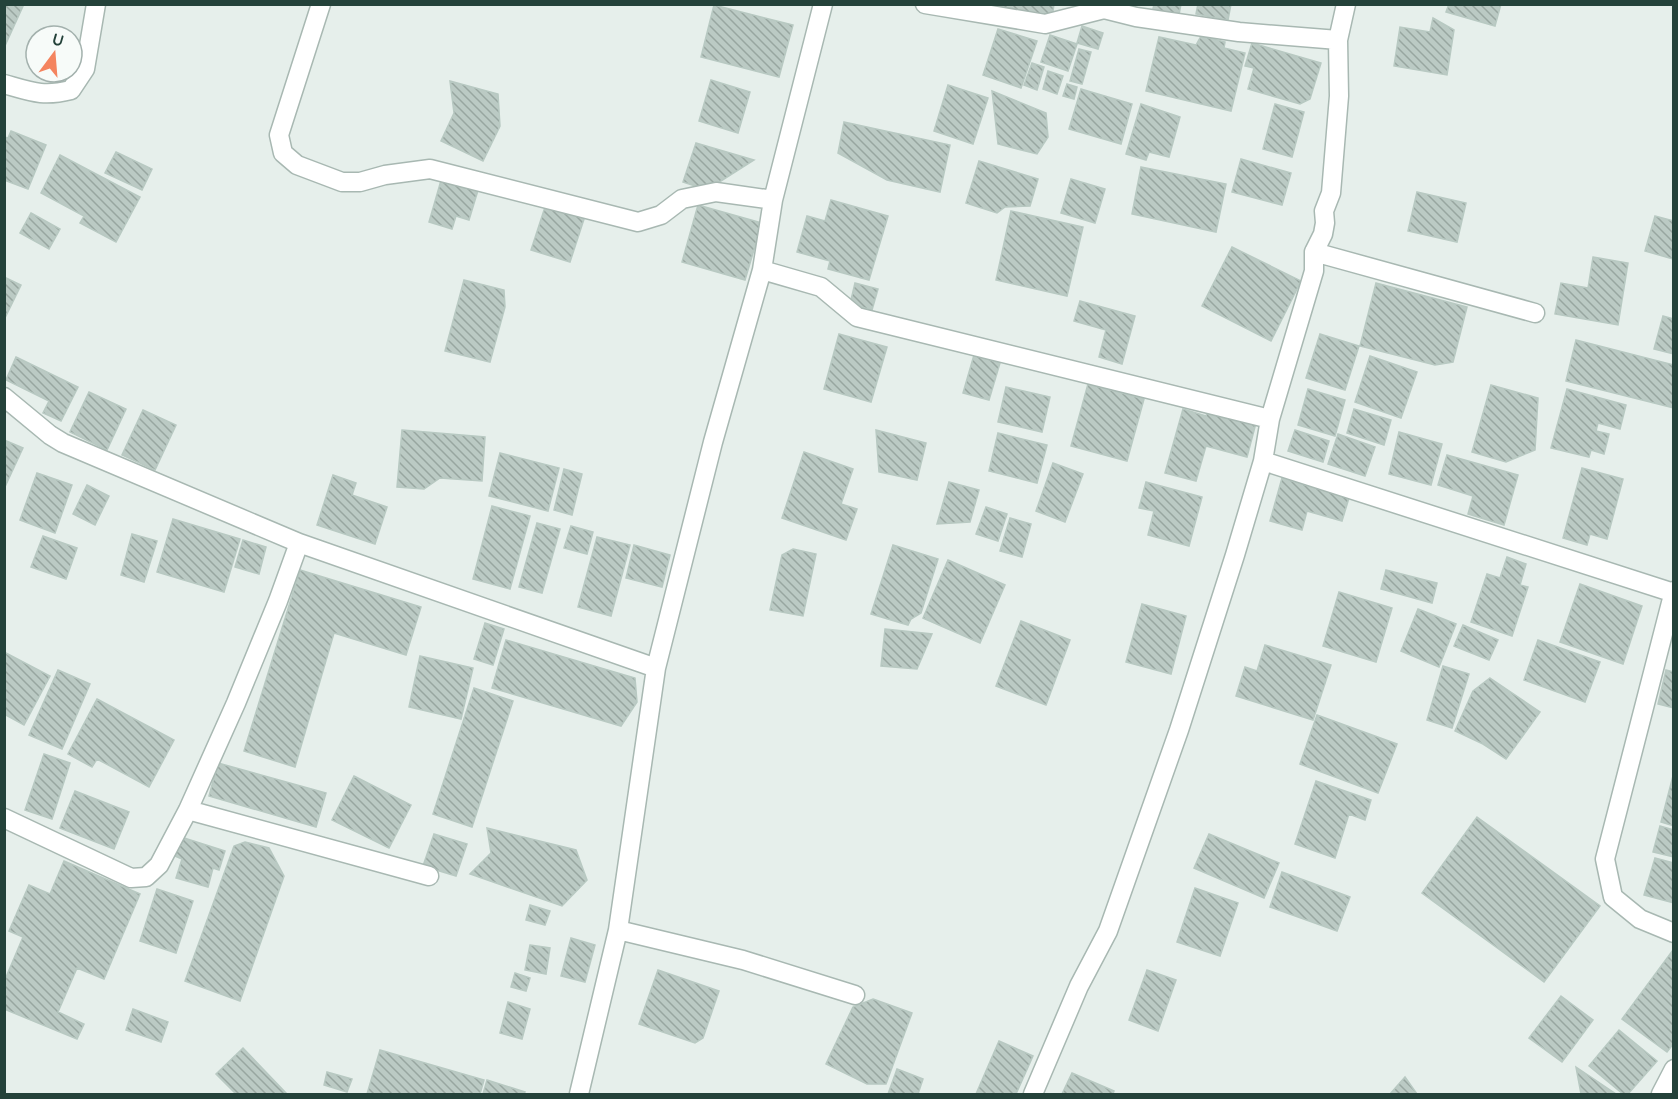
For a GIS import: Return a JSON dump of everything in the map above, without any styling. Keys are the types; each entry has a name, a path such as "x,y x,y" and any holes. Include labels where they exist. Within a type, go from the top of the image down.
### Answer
{"street":[{"path":"4,84 31,92 52,94 71,90 86,69 96,4"},
{"path":"321,4 279,135 283,153 297,165 342,182 360,182 385,175 430,169 638,222 661,215 682,199 716,192 773,200"},
{"path":"579,1095 618,930 656,668 713,442 762,270 773,200 823,4"},
{"path":"925,4 1044,24 1104,9 1136,17 1239,32 1338,40"},
{"path":"1033,1095 1079,986 1108,931 1179,730 1263,461 1270,419 1314,271 1314,252 1323,234 1324,211 1331,193 1339,96 1338,40 1346,4"},
{"path":"1314,252 1535,314"},
{"path":"762,270 821,287 857,317 1270,419"},
{"path":"4,397 63,443 299,543 656,668"},
{"path":"1263,461 1673,592 1605,858 1613,897 1641,919 1674,933"},
{"path":"4,818 131,878 146,877 159,865 188,810 236,703 299,543"},
{"path":"188,810 429,876"},
{"path":"618,930 743,960 855,994"},
{"path":"1661,1095 1674,1069"}],"building":[{"path":"4,4 24,4 4,48"},
{"path":"975,4 1054,4 1052,18"},
{"path":"1154,4 1181,4 1178,20 1152,14"},
{"path":"1198,4 1231,4 1228,20 1196,14"},
{"path":"1449,4 1501,4 1495,26 1446,12"},
{"path":"714,5 793,25 779,77 701,57"},
{"path":"1433,18 1454,30 1447,75 1394,66 1400,27 1430,32"},
{"path":"1082,26 1103,33 1098,49 1077,43"},
{"path":"998,29 1037,41 1021,88 983,75"},
{"path":"1050,35 1077,44 1068,71 1041,62"},
{"path":"1201,36 1225,42 1224,48 1245,53 1231,111 1146,91 1159,37 1196,45"},
{"path":"1252,43 1321,63 1310,99 1300,104 1248,89 1254,68 1245,66"},
{"path":"1079,49 1091,52 1082,84 1070,81"},
{"path":"1032,63 1044,67 1037,90 1024,85"},
{"path":"1048,71 1063,76 1057,94 1043,89"},
{"path":"711,80 750,92 738,133 699,121"},
{"path":"450,81 498,94 500,126 483,161 441,141 454,113"},
{"path":"1067,84 1077,87 1074,99 1063,96"},
{"path":"948,85 988,98 973,144 934,131"},
{"path":"1081,89 1132,104 1121,144 1069,129"},
{"path":"992,91 1046,113 1048,137 1037,154 998,144"},
{"path":"1141,104 1180,117 1169,157 1149,152 1146,160 1126,154"},
{"path":"1275,104 1304,112 1292,157 1263,149"},
{"path":"844,122 950,145 940,192 887,180 838,153"},
{"path":"11,131 46,145 28,189 4,180 4,137 8,138"},
{"path":"696,143 754,160 707,190 683,182"},
{"path":"116,152 152,169 142,190 105,173"},
{"path":"60,155 140,197 116,242 80,223 84,216 41,193"},
{"path":"1241,159 1291,173 1282,205 1232,192"},
{"path":"979,161 1038,179 1030,206 1005,207 997,213 966,203"},
{"path":"1141,167 1226,184 1216,232 1132,214"},
{"path":"442,177 479,187 469,220 456,216 452,229 429,222"},
{"path":"1071,179 1105,189 1095,223 1061,213"},
{"path":"1417,192 1466,203 1457,242 1408,231"},
{"path":"831,200 888,216 869,280 828,269 830,261 797,252 807,216 825,221"},
{"path":"547,201 586,213 570,262 531,250"},
{"path":"698,205 762,223 745,280 682,262"},
{"path":"1011,211 1083,227 1067,296 996,280"},
{"path":"31,213 60,229 49,249 20,233"},
{"path":"1655,216 1674,221 1673,259 1645,251"},
{"path":"1232,247 1301,281 1271,341 1202,306"},
{"path":"1593,257 1628,263 1618,325 1555,314 1561,283 1588,288"},
{"path":"4,277 21,285 4,320"},
{"path":"464,280 504,290 505,307 490,362 445,351"},
{"path":"855,283 878,289 872,310 850,304"},
{"path":"1376,283 1467,307 1453,362 1435,365 1360,346"},
{"path":"1080,301 1135,316 1122,364 1099,357 1106,330 1074,321"},
{"path":"1663,316 1674,319 1674,354 1654,349"},
{"path":"839,334 887,347 871,402 824,389"},
{"path":"1320,334 1359,346 1345,390 1306,378"},
{"path":"1576,340 1674,365 1674,408 1566,381"},
{"path":"974,355 1000,363 989,400 963,393"},
{"path":"1370,356 1417,372 1401,418 1355,402"},
{"path":"16,357 78,387 61,421 43,413 49,401 6,380"},
{"path":"1088,384 1144,399 1127,461 1071,446"},
{"path":"1491,385 1538,398 1535,450 1506,462 1472,452"},
{"path":"1006,387 1050,397 1042,432 998,422"},
{"path":"1308,389 1345,400 1335,436 1298,425"},
{"path":"1567,389 1626,405 1620,429 1598,423 1596,431 1609,434 1604,454 1591,450 1589,457 1551,448"},
{"path":"89,392 126,409 107,450 70,432"},
{"path":"1183,409 1206,416 1208,410 1256,423 1247,457 1206,446 1196,481 1165,473"},
{"path":"1354,409 1391,420 1384,445 1347,433"},
{"path":"143,410 176,425 155,470 122,455"},
{"path":"402,430 485,437 482,481 440,478 424,489 397,487"},
{"path":"876,430 926,443 917,480 879,472"},
{"path":"1295,430 1329,441 1323,462 1288,451"},
{"path":"1399,432 1442,444 1431,485 1389,474"},
{"path":"998,433 1047,445 1037,483 989,471"},
{"path":"1338,434 1375,447 1365,476 1328,464"},
{"path":"4,440 23,448 4,489"},
{"path":"804,452 853,469 841,504 857,509 846,540 782,518"},
{"path":"500,453 559,468 548,511 489,496"},
{"path":"1447,455 1518,475 1504,525 1468,514 1473,496 1438,485"},
{"path":"1053,463 1083,474 1065,522 1036,511"},
{"path":"1582,468 1623,479 1607,539 1590,534 1587,545 1563,538"},
{"path":"564,469 582,474 572,515 554,510"},
{"path":"37,473 72,485 55,533 20,520"},
{"path":"333,475 356,483 352,495 387,507 375,544 317,525"},
{"path":"1282,478 1349,498 1342,521 1307,511 1302,530 1270,521"},
{"path":"949,482 979,490 970,522 937,524"},
{"path":"1146,482 1202,497 1189,546 1148,535 1154,511 1139,508"},
{"path":"87,485 109,496 95,525 73,514"},
{"path":"492,506 530,516 510,589 473,579"},
{"path":"986,507 1007,514 998,541 976,534"},
{"path":"1010,518 1031,524 1022,557 1000,551"},
{"path":"173,519 240,539 224,592 157,572"},
{"path":"537,523 560,529 542,593 519,587"},
{"path":"571,526 593,532 587,554 564,548"},
{"path":"132,534 157,541 144,582 121,575"},
{"path":"43,536 77,548 66,579 31,567"},
{"path":"597,537 630,545 611,616 578,607"},
{"path":"243,540 266,547 259,574 235,567"},
{"path":"634,545 670,555 662,587 626,578"},
{"path":"893,545 938,559 921,613 911,619 908,625 871,614"},
{"path":"793,549 816,554 803,616 770,610 782,555"},
{"path":"1507,557 1526,564 1520,585 1528,587 1512,636 1471,622 1487,574 1500,578"},
{"path":"948,560 1005,585 980,643 923,618"},
{"path":"300,570 421,607 406,655 334,633 295,767 244,751"},
{"path":"1386,570 1437,583 1432,603 1381,589"},
{"path":"1580,584 1642,606 1623,664 1560,642"},
{"path":"1339,592 1392,608 1376,662 1323,646"},
{"path":"1142,604 1186,616 1171,674 1126,662"},
{"path":"1418,609 1456,624 1439,667 1401,651"},
{"path":"1021,621 1070,640 1046,705 996,686"},
{"path":"485,623 504,629 493,665 474,659"},
{"path":"1463,625 1498,640 1489,660 1454,646"},
{"path":"885,629 932,634 917,669 881,666"},
{"path":"506,640 635,678 637,702 621,726 492,688"},
{"path":"1538,640 1600,662 1585,702 1524,680"},
{"path":"1265,645 1331,665 1313,720 1236,696 1245,667 1257,671"},
{"path":"4,652 50,676 24,725 4,714"},
{"path":"420,656 473,668 461,719 409,707"},
{"path":"1443,666 1469,674 1452,728 1427,720"},
{"path":"58,670 90,684 62,749 29,735"},
{"path":"1666,670 1674,672 1674,708 1658,704"},
{"path":"1490,678 1540,712 1506,759 1483,744 1455,731 1473,691"},
{"path":"474,688 513,701 472,827 433,814"},
{"path":"97,699 174,740 149,787 97,759 92,767 68,754"},
{"path":"1317,715 1397,744 1378,793 1300,764"},
{"path":"44,754 70,763 52,819 25,810"},
{"path":"218,763 326,793 316,827 209,796"},
{"path":"1674,772 1674,826 1661,822"},
{"path":"354,776 411,805 389,848 332,820"},
{"path":"1316,781 1371,800 1365,820 1349,814 1335,858 1295,844"},
{"path":"75,791 129,812 114,849 60,828"},
{"path":"1477,817 1600,906 1544,982 1422,893"},
{"path":"1660,826 1674,830 1674,857 1653,852"},
{"path":"487,828 576,850 587,880 562,906 470,874 491,853"},
{"path":"434,834 467,844 456,876 423,866"},
{"path":"1209,834 1279,863 1264,898 1194,868"},
{"path":"181,837 225,851 219,870 213,868 208,887 176,878 182,859 175,856"},
{"path":"245,842 269,848 284,876 240,1001 185,981 234,846"},
{"path":"1655,858 1674,863 1674,903 1644,895"},
{"path":"64,861 140,894 104,979 77,968 58,1012 84,1024 77,1039 4,1009 4,982 23,937 9,931 29,885 50,894"},
{"path":"1282,872 1350,897 1337,931 1270,907"},
{"path":"1195,888 1238,903 1220,956 1177,942"},
{"path":"157,889 193,901 176,953 140,941"},
{"path":"530,905 550,911 545,925 526,920"},
{"path":"571,938 595,945 585,982 561,976"},
{"path":"530,945 550,948 546,974 525,970"},
{"path":"1673,950 1674,1043 1667,1052 1622,1019"},
{"path":"658,970 719,991 703,1038 695,1043 639,1024"},
{"path":"1147,970 1176,980 1158,1031 1129,1020"},
{"path":"515,973 530,978 526,991 511,987"},
{"path":"1561,996 1593,1020 1562,1062 1529,1038"},
{"path":"873,999 912,1013 886,1084 867,1084 826,1064 853,1007"},
{"path":"508,1002 530,1009 522,1039 500,1033"},
{"path":"133,1009 168,1022 161,1042 126,1030"},
{"path":"1619,1030 1657,1061 1628,1094 1623,1094 1589,1066"},
{"path":"999,1041 1033,1056 1016,1094 976,1094"},
{"path":"243,1048 287,1094 236,1094 216,1074"},
{"path":"380,1050 484,1080 480,1094 367,1094"},
{"path":"1576,1067 1616,1094 1581,1094"},
{"path":"897,1069 923,1079 918,1094 888,1094"},
{"path":"327,1072 352,1079 347,1092 324,1085"},
{"path":"1072,1073 1114,1091 1113,1094 1062,1094"},
{"path":"1405,1077 1417,1094 1390,1094"},
{"path":"487,1080 525,1092 524,1094 483,1094"}]}
